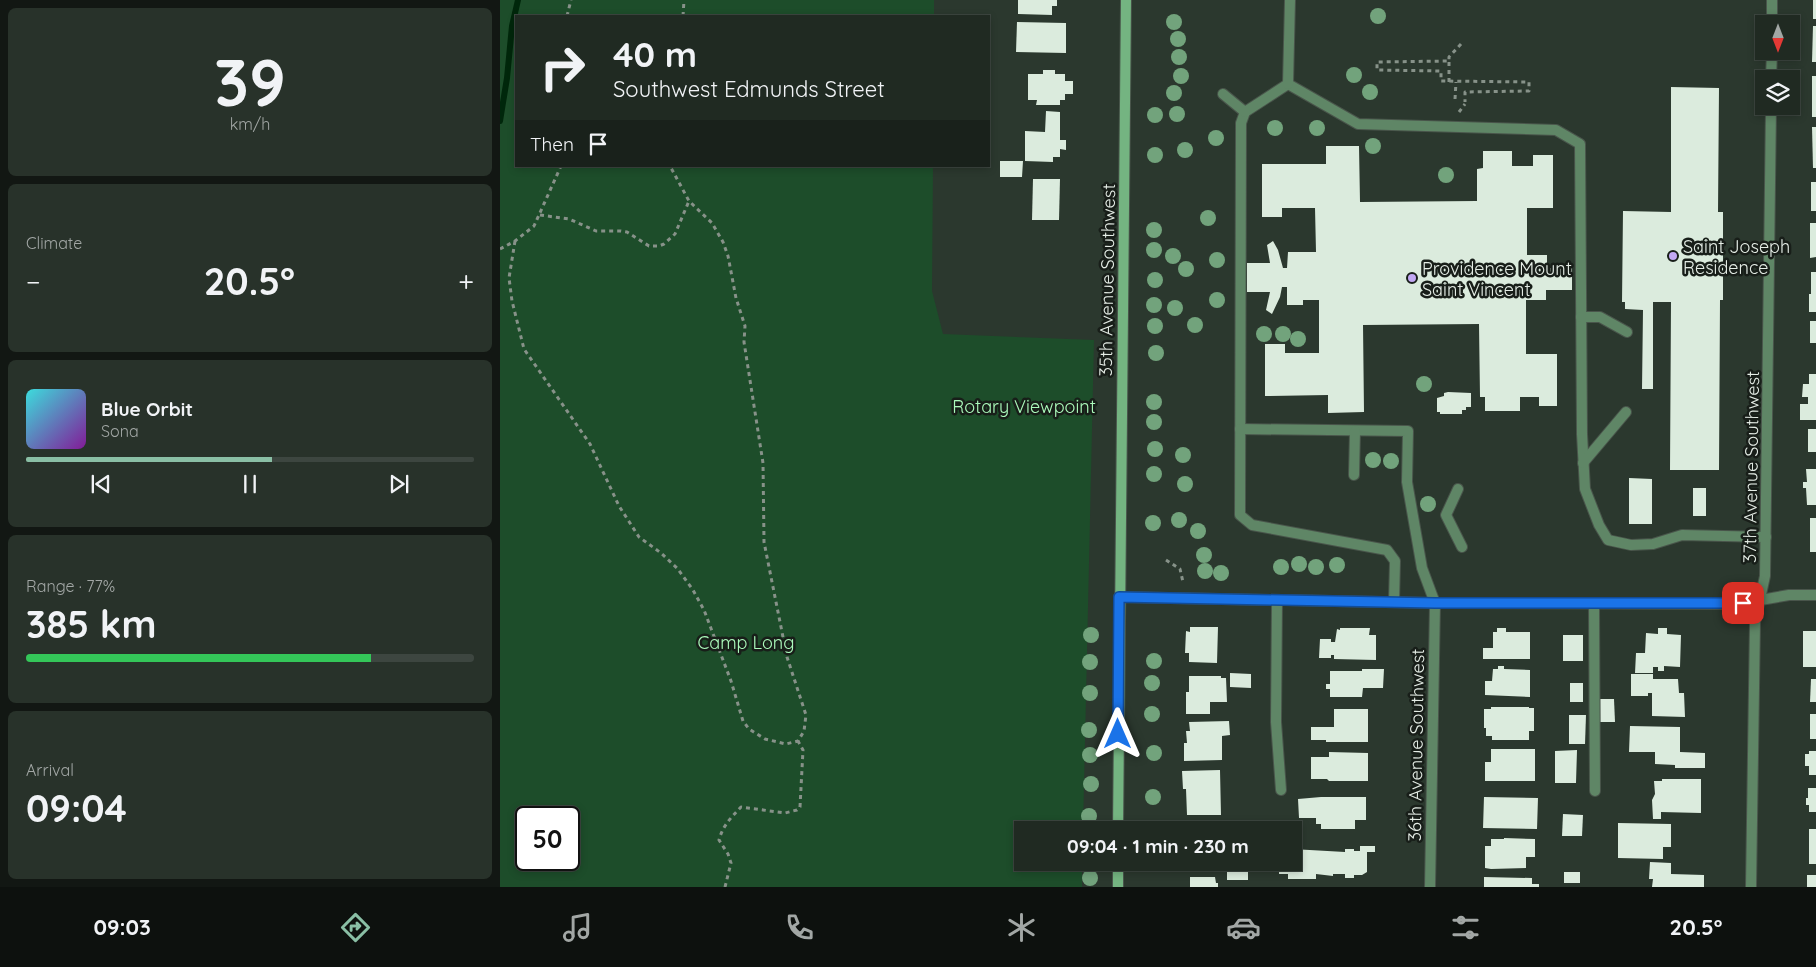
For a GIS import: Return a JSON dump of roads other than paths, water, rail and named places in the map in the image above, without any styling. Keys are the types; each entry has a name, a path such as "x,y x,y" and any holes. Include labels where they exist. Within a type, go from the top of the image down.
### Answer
{"main road":[{"name":"35th Avenue Southwest","path":"1118,821 1126,0"},
{"path":"1118,871 1118,887"}],"street":[{"path":"1288,84 1290,0"},
{"path":"1772,0 1772,15"},
{"path":"1288,84 1246,112 1241,122 1240,515 1252,526 1387,550 1395,561 1394,602"},
{"path":"1288,84 1358,124 1556,130 1580,144 1583,463 1585,489 1599,526 1608,540 1631,545 1652,544 1682,535 1766,537"},
{"path":"1223,94 1246,112"},
{"name":"37th Avenue Southwest","path":"1751,887 1755,622 1765,576 1771,115"},
{"path":"1581,317 1600,317 1627,332"},
{"path":"1583,463 1626,412"},
{"path":"1240,429 1408,432 1407,482 1422,568 1435,603"},
{"path":"1354,475 1355,431"},
{"path":"1458,489 1446,515 1462,547"},
{"path":"1119,597 1435,603 1738,604 1789,595 1816,595"},
{"path":"1277,600 1276,722 1281,790"},
{"name":"36th Avenue Southwest","path":"1430,887 1435,603"},
{"path":"1594,603 1595,791"}],"waterway":[{"path":"500,121 507,78 512,26 518,0"}],"place":[{"name":"Saint Joseph Residence","path":"1673,256"},
{"name":"Providence Mount Saint Vincent","path":"1412,278"}],"park label":[{"name":"Rotary Viewpoint","path":"1024,406"},
{"name":"Camp Long","path":"746,642"}]}
